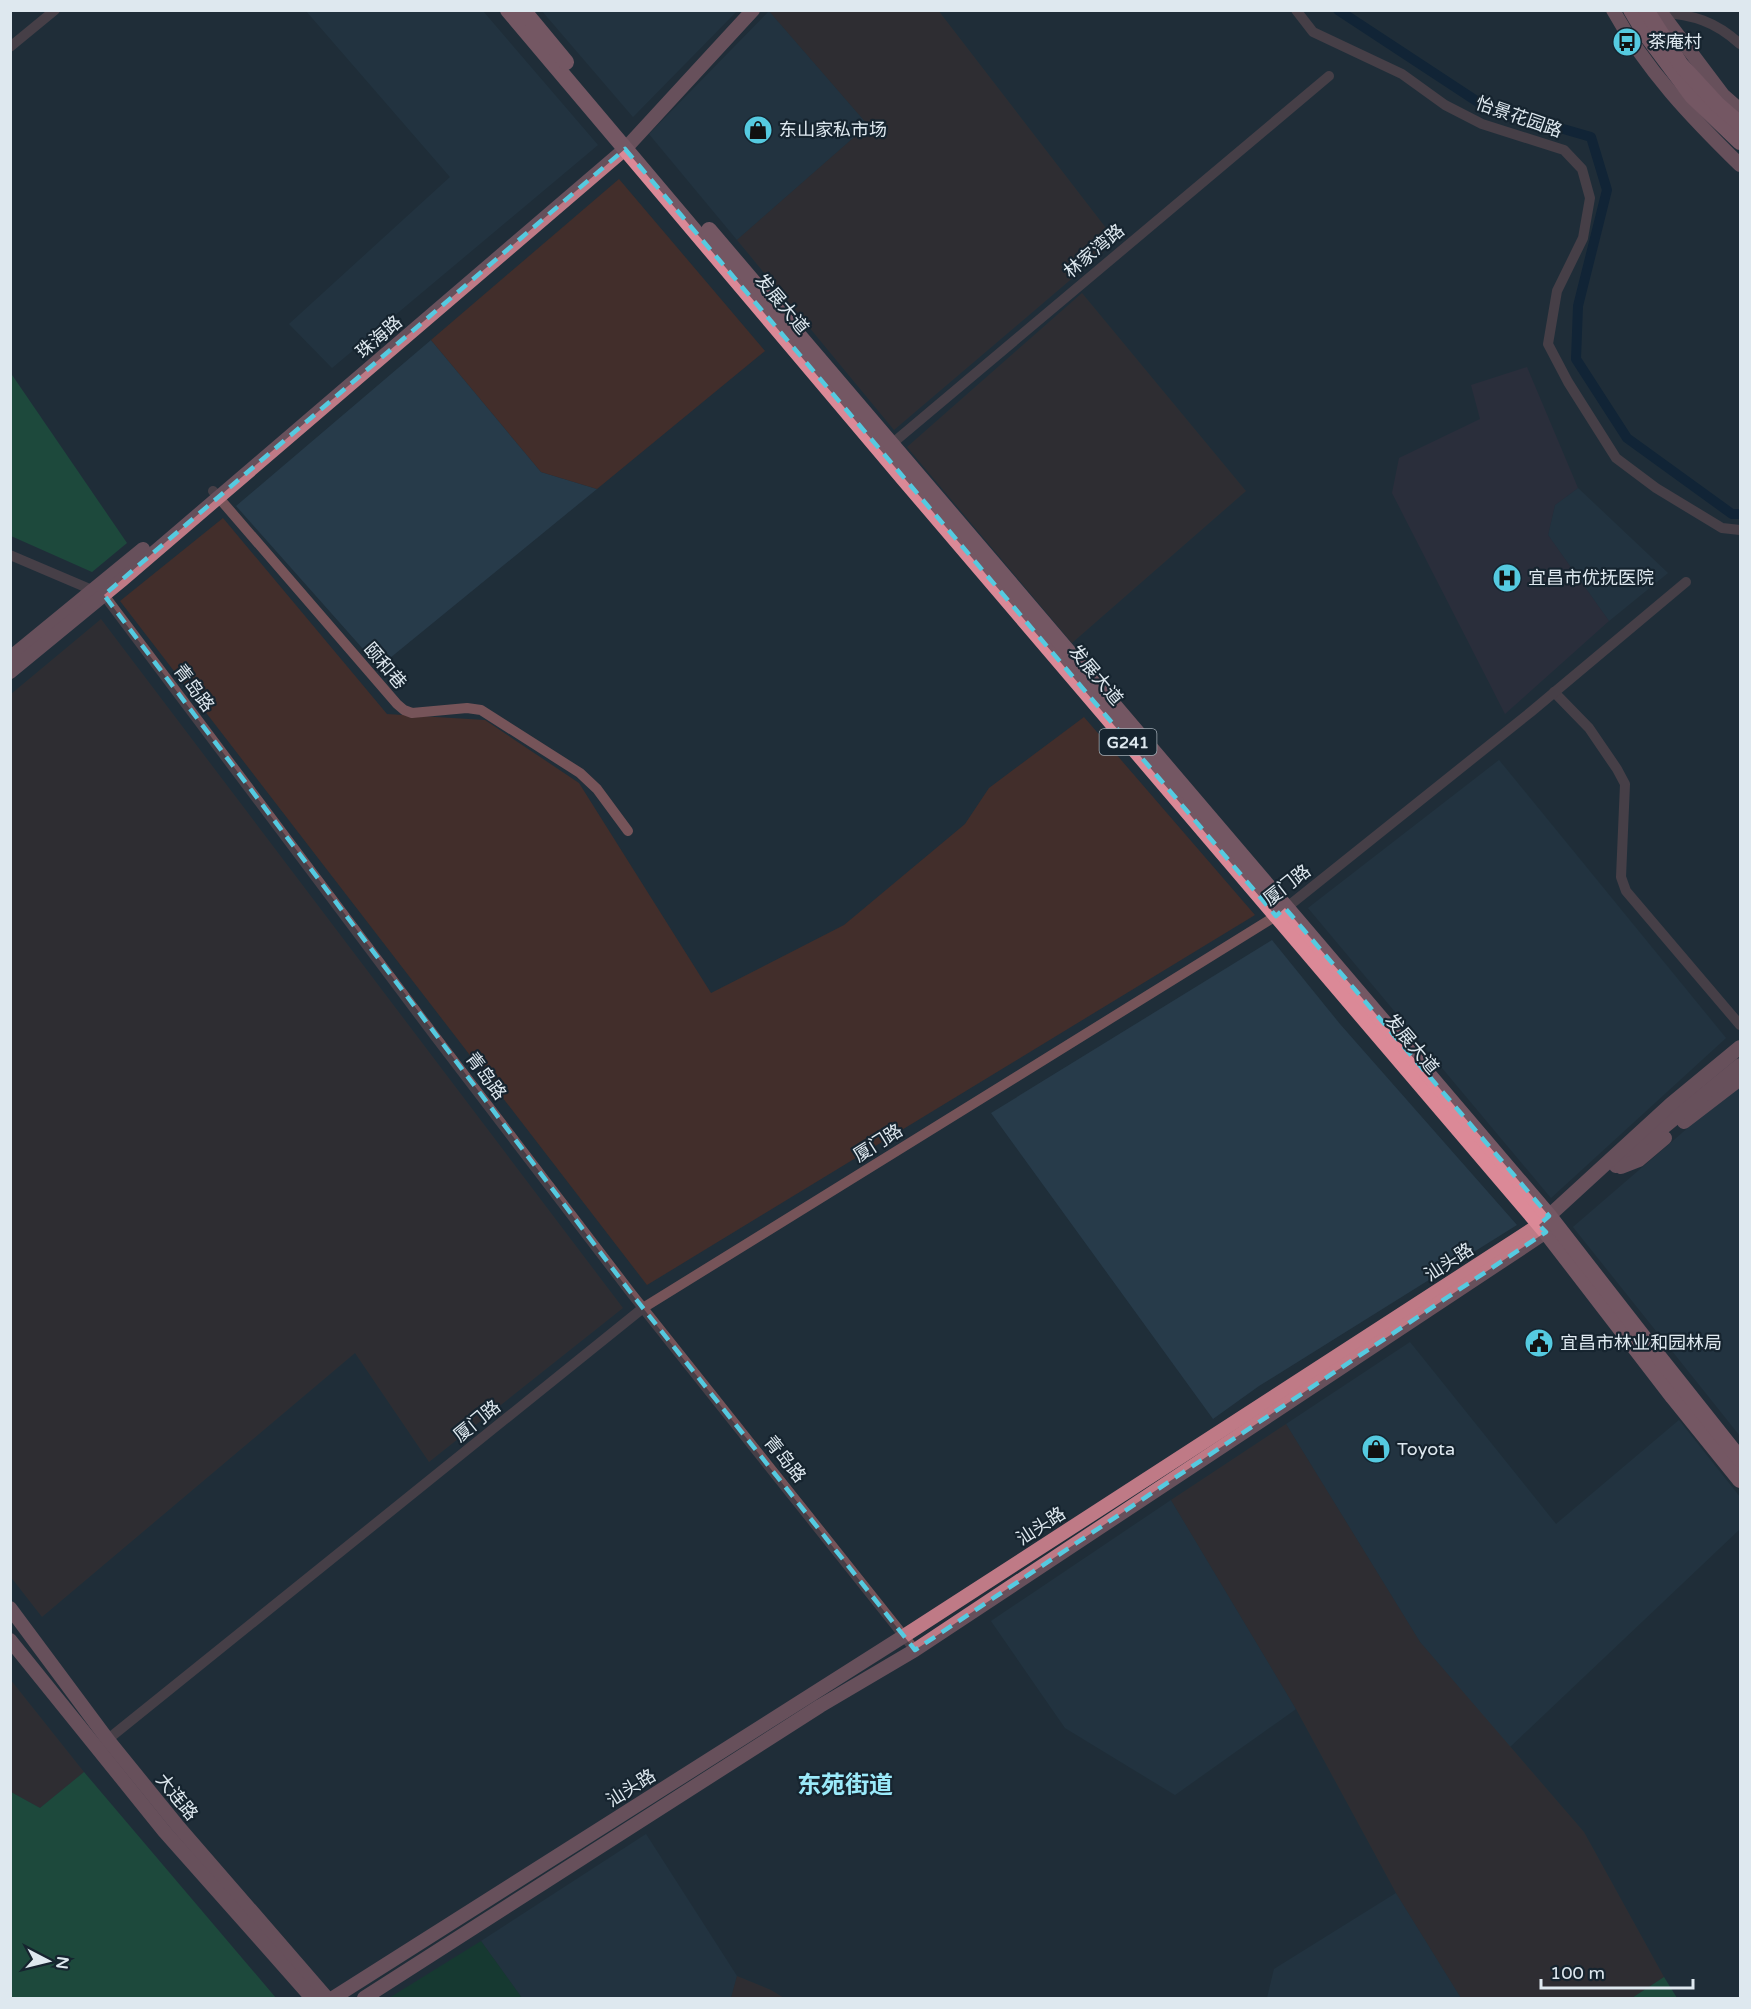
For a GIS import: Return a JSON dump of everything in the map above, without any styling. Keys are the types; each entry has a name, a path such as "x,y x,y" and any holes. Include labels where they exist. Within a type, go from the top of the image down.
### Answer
{"highway":[{"name":"发展大道","path":"508,10 627,142 1548,1224 1651,1347 1740,1459"},
{"name":"发展大道","path":"523,10 627,142"},
{"path":"1631,10 1644,32 1692,96 1740,142"},
{"path":"1655,11 1682,65 1717,104 1740,124"},
{"name":"发展大道","path":"1548,1224 1673,1397 1740,1480"}],"main road":[{"name":"珠海路","path":"627,142 746,10"},
{"name":"珠海路","path":"10,672 99,593 627,142 753,10"},
{"path":"1613,10 1626,33 1662,84 1740,165"},
{"path":"1655,11 1724,95 1740,110"},
{"name":"珠海路","path":"10,658 99,593"},
{"name":"汕头路","path":"333,1998 1548,1224 1671,1104 1740,1047"},
{"name":"汕头路","path":"364,1998 820,1707 915,1650 1548,1224 1740,1065"},
{"path":"1608,1172 1639,1160 1740,1079"},
{"name":"大连路","path":"10,1608 164,1831 312,1998"},
{"name":"大连路","path":"10,1640 177,1825 327,1998"}],"street":[{"path":"10,47 55,10"},
{"name":"怡景花园路","path":"1296,10 1313,32 1402,74 1445,105 1482,124 1564,150 1582,169 1590,198 1583,238 1557,291 1548,344 1568,382 1616,458 1656,488 1722,528 1740,530"},
{"path":"1655,11 1703,19 1739,42"},
{"name":"林家湾路","path":"886,448 1329,76"},
{"name":"颐和巷","path":"215,494 404,710 412,713 467,708 481,710 580,773 597,789 628,831"},
{"name":"青岛路","path":"10,555 99,593 643,1308 915,1650"},
{"name":"厦门路","path":"103,1744 643,1308 1281,912 1554,692 1686,582"},
{"path":"1554,692 1589,728 1625,784 1621,877 1626,891 1740,1025"}],"highlighted area":[{"path":"625,149 1276,916 1285,908 1549,1216 1539,1225 1546,1232 915,1650 631,1293 104,595"}],"shaded area":[{"path":"938,10 1116,241 894,430 737,240 868,125 769,11"},
{"path":"306,11 483,11 598,145 332,368 289,324 450,177"},
{"path":"542,11 737,11 633,117"},
{"name":"东山家私市场","path":"769,11 868,125 737,240 649,134"},
{"path":"619,179 765,351 597,489 541,472 431,340"},
{"path":"1082,293 1246,491 1072,643 907,447"},
{"path":"431,340 541,472 597,489 379,667 236,506"},
{"name":"宜昌市优抚医院","path":"1527,367 1578,488 1555,505 1548,535 1609,621 1505,714 1392,493 1399,458 1480,419 1471,385"},
{"path":"1578,488 1668,573 1609,621 1548,535 1555,505"},
{"path":"223,518 387,714 485,720 579,783 711,993 844,925 965,824 989,788 1084,717 1255,915 647,1285 120,601"},
{"path":"101,619 623,1308 429,1462 355,1353 42,1617 10,1576 11,694"},
{"path":"1499,760 1726,1038 1551,1198 1308,908"},
{"path":"1272,940 1340,1024 1517,1225 1259,1386 1213,1419 991,1113"},
{"path":"1740,1083 1740,1436 1573,1227"},
{"path":"1410,1342 1556,1524 1679,1420 1740,1497 1740,1529 1510,1747 1420,1642 1286,1424"},
{"path":"1286,1424 1420,1642 1584,1832 1664,1977 1632,1998 1461,1998 1396,1893 1296,1709 1171,1500"},
{"path":"1171,1500 1296,1709 1175,1795 1065,1728 991,1621"},
{"path":"10,1679 84,1772 40,1808 11,1792"},
{"path":"646,1834 737,1976 731,1998 522,1998 481,1941"},
{"path":"1396,1893 1461,1998 1267,1998 1274,1969"},
{"path":"737,1976 771,1990 784,1998 731,1998"}],"green space":[{"path":"10,372 127,543 92,572 11,536"},
{"path":"84,1772 276,1998 11,1998 11,1792 40,1808"},
{"path":"481,1941 522,1998 389,1998"},
{"path":"1664,1977 1677,1998 1632,1998"}],"waterway":[{"path":"1338,10 1484,106 1591,137 1607,190 1578,306 1576,359 1627,438 1732,514 1740,514"}],"place":[{"name":"茶庵村","path":"1627,42"},
{"name":"东山家私市场","path":"758,130"},
{"name":"宜昌市优抚医院","path":"1507,578"},
{"name":"宜昌市林业和园林局","path":"1539,1343"},
{"name":"Toyota","path":"1376,1449"}],"district":[{"name":"东苑街道","path":"845,1785"}]}
